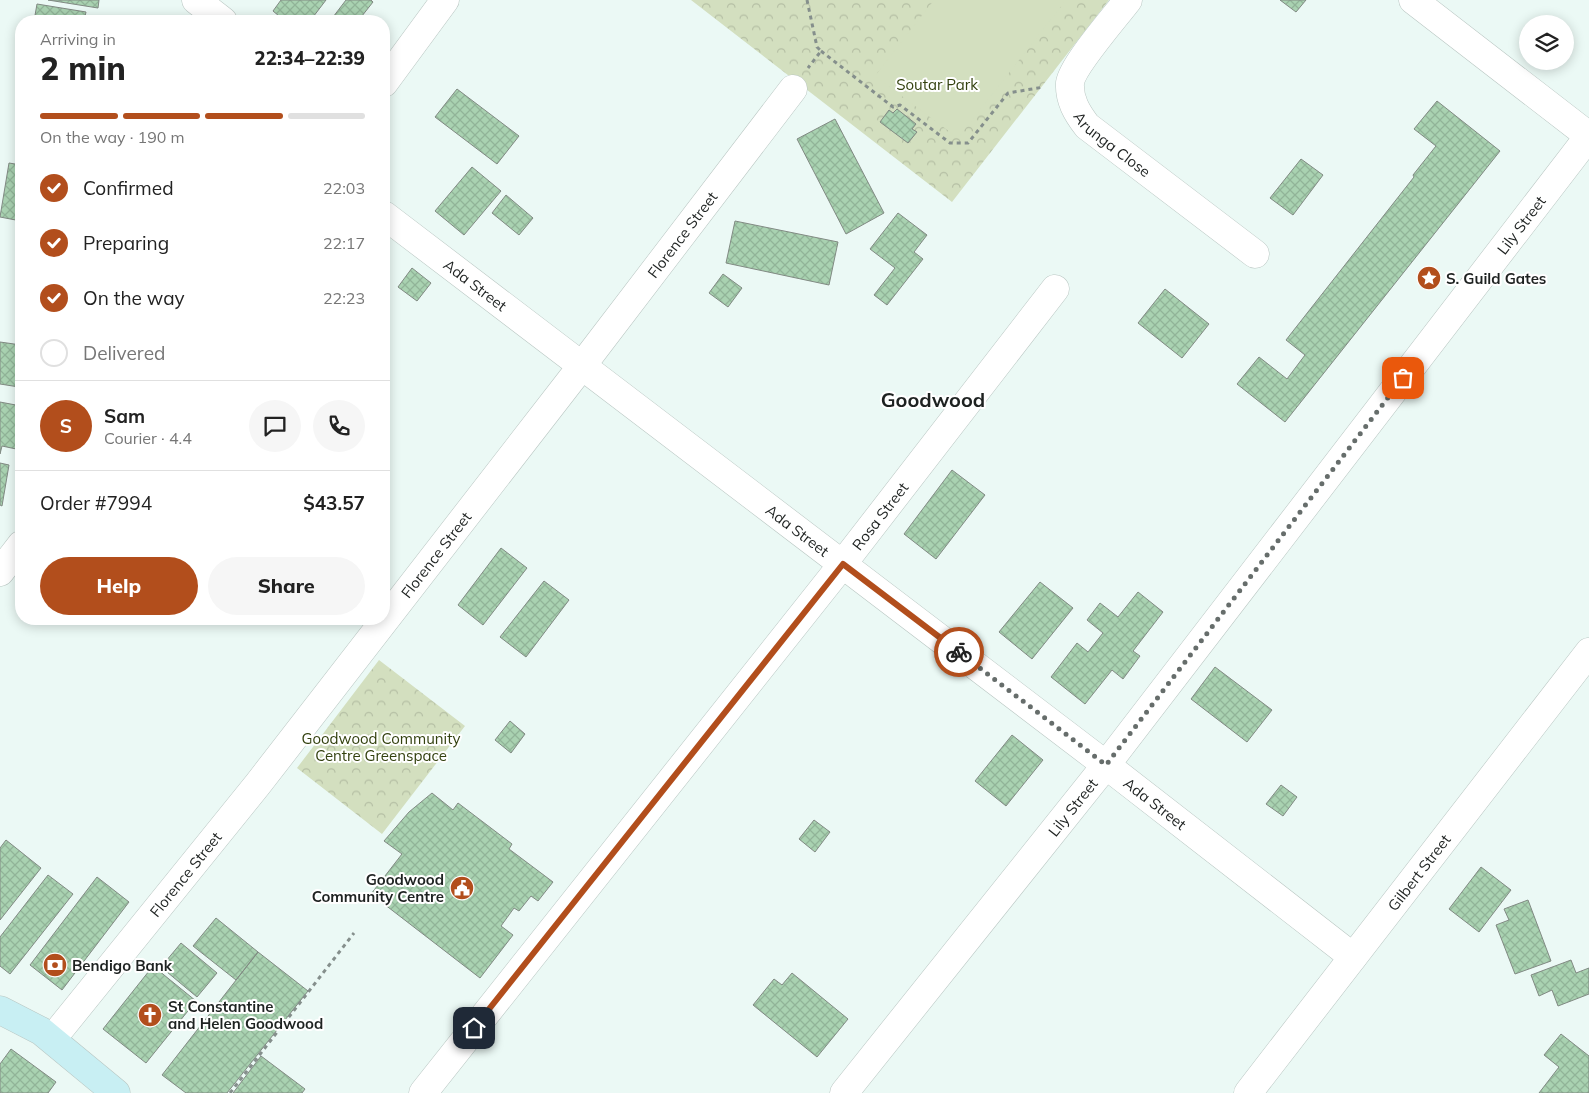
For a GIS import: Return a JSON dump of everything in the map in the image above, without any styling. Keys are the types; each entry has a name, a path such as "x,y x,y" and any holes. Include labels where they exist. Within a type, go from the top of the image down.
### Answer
{"main road":[{"path":"0,990 46,1035 116,1093"},
{"path":"0,1010 46,1035"}],"street":[{"path":"196,0 215,15"},
{"path":"390,75 445,0"},
{"path":"1070,82 1080,62 1128,0"},
{"path":"1413,0 1589,136"},
{"name":"Arunga Close","path":"1070,82 1071,99 1077,114 1087,126 1255,254"},
{"name":"Florence Street","path":"390,614 793,89"},
{"name":"Lily Street","path":"844,1093 1106,765 1589,136"},
{"name":"Ada Street","path":"390,220 1106,765 1353,957"},
{"name":"Rosa Street","path":"423,1093 843,564 1055,289"},
{"path":"0,572 15,553"},
{"name":"Florence Street","path":"46,1035 258,784 381,625"},
{"name":"Gilbert Street","path":"1250,1092 1353,957 1581,680 1589,652"}],"path":[{"path":"807,0 817,47 894,106 900,105 950,143 968,143 1008,94 1070,82"},
{"path":"793,89 821,51"},
{"path":"230,1093 354,933"}],"green space":[{"name":"Soutar Park","path":"691,0 1109,0 952,202"},
{"path":"934,0 1066,0 958,138 875,76"},
{"name":"Goodwood Community Centre Greenspace","path":"379,660 465,726 382,834 297,768"}],"building":[{"path":"48,0 99,0 98,8"},
{"path":"281,0 326,0 315,15 278,15 273,11"},
{"path":"346,0 371,0 373,2 363,15 335,15"},
{"path":"1280,0 1306,0 1296,12"},
{"path":"37,4 86,12 85,15 35,15"},
{"path":"457,89 519,136 497,164 435,117"},
{"path":"1437,101 1500,151 1285,422 1237,384 1259,357 1287,379 1305,355 1286,340 1414,177 1413,175 1436,146 1414,129"},
{"path":"897,109 916,124 912,129 917,132 908,143 880,122 889,110 893,113"},
{"path":"835,119 884,213 846,234 797,139"},
{"path":"1301,159 1323,175 1293,215 1270,198"},
{"path":"9,163 15,164 15,220 0,217"},
{"path":"472,167 501,191 464,235 435,211"},
{"path":"506,195 533,218 519,235 492,213"},
{"path":"898,213 927,235 914,252 923,259 887,305 874,295 895,268 870,249"},
{"path":"735,221 838,242 829,285 726,263"},
{"path":"412,268 431,283 417,301 398,287"},
{"path":"723,274 742,288 728,307 709,293"},
{"path":"1165,289 1209,324 1182,358 1138,323"},
{"path":"0,342 15,344 15,386 0,384"},
{"path":"0,402 15,405 15,449 2,446 0,454"},
{"path":"0,463 9,465 2,506 0,505"},
{"path":"952,470 985,495 936,559 904,534"},
{"path":"501,548 527,568 483,625 458,605"},
{"path":"544,581 569,600 526,657 500,637"},
{"path":"1040,582 1073,608 1032,659 999,632"},
{"path":"1138,592 1163,612 1133,651 1140,656 1123,679 1112,670 1085,704 1051,677 1077,643 1088,652 1103,633 1087,620 1100,603 1118,617"},
{"path":"1215,667 1272,710 1247,742 1191,699"},
{"path":"510,721 525,734 511,753 495,740"},
{"path":"1012,735 1043,760 1006,806 975,781"},
{"path":"1281,785 1297,797 1283,816 1266,804"},
{"name":"Goodwood Community Centre","path":"432,793 453,810 458,803 512,844 509,849 553,882 538,901 531,896 519,911 514,908 501,926 513,935 480,978 371,894 402,854 384,841 409,812"},
{"path":"814,820 830,832 815,852 799,839"},
{"path":"6,840 41,868 0,920 0,848"},
{"path":"1481,867 1511,890 1479,932 1449,909"},
{"path":"48,875 73,894 10,974 0,966 0,937"},
{"path":"97,877 129,902 62,990 30,965"},
{"path":"1528,900 1551,961 1515,974 1496,925 1509,920 1504,909"},
{"path":"216,918 258,952 236,980 193,946"},
{"path":"181,943 217,973 197,997 161,967"},
{"path":"258,952 308,991 227,1093 186,1093 162,1075"},
{"path":"1571,960 1576,973 1589,968 1589,994 1558,1006 1552,990 1539,996 1531,975"},
{"name":"St Constantine and Helen Goodwood","path":"153,966 196,1001 146,1063 103,1029"},
{"path":"792,973 848,1019 817,1057 753,1005 774,979 782,985"},
{"path":"1561,1034 1589,1056 1589,1093 1539,1093 1559,1067 1544,1055"},
{"path":"11,1049 56,1082 48,1093 0,1093 0,1064"},
{"path":"261,1056 305,1089 302,1093 233,1093"}],"way so far":[{"path":"959,652 1106,765 1403,378"}],"place":[{"name":"S. Guild Gates","path":"1429,278"},
{"name":"Goodwood Community Centre","path":"462,888"},
{"name":"Bendigo Bank","path":"55,965"},
{"name":"St Constantine and Helen Goodwood","path":"150,1015"}],"district":[{"name":"Goodwood","path":"933,399"}],"route":[{"path":"474,1028 843,564 959,652"}]}
